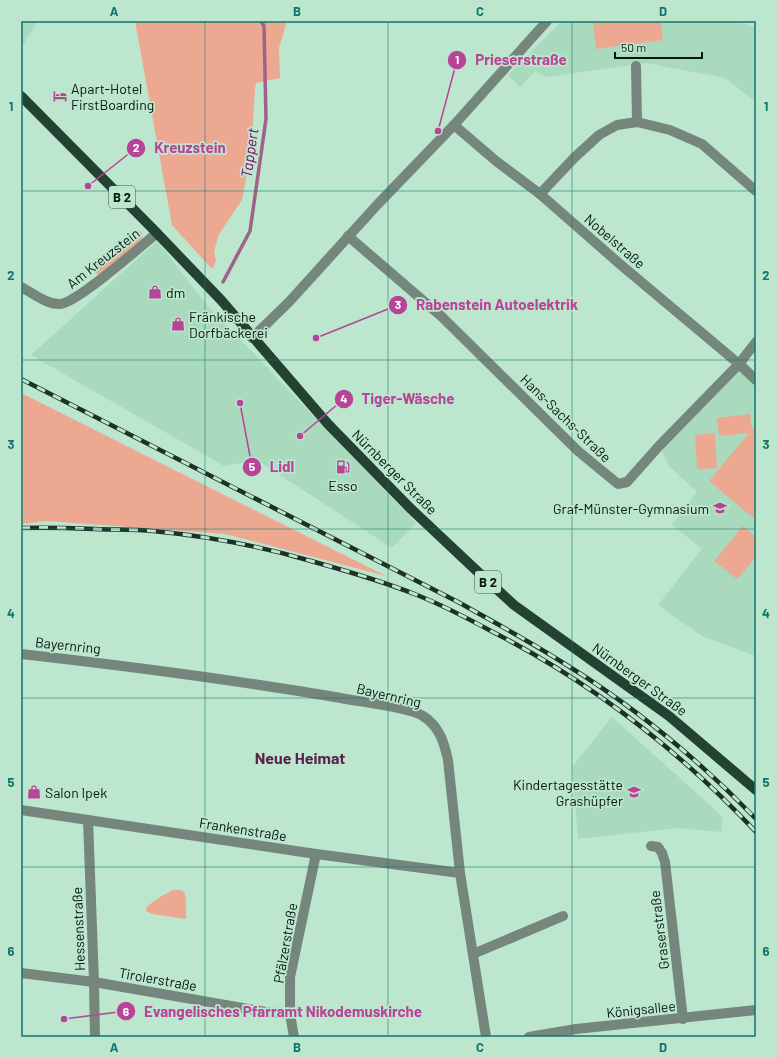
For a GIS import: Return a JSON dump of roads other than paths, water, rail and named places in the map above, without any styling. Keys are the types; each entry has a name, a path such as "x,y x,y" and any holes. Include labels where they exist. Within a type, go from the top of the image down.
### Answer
{"main road":[{"name":"Nürnberger Straße","path":"21,96 157,233 220,300 328,424 409,507 514,605 669,716 756,790"}],"street":[{"path":"252,338 289,302 348,236 454,125 547,21"},
{"path":"636,66 637,122"},
{"path":"540,194 574,158 599,135 617,125 637,122 670,130 702,144 756,191"},
{"name":"Nobelstraße","path":"454,125 496,161 540,194 756,380"},
{"name":"Am Kreuzstein","path":"21,287 51,304 62,304 68,302 96,284 157,233"},
{"name":"Hans-Sachs-Straße","path":"348,236 441,316 578,451 618,484 627,482 659,446 739,364 756,342"},
{"name":"Bayernring","path":"21,654 128,666 264,685 398,708 423,716 433,724 445,745 448,760 460,873 486,1037"},
{"name":"Frankenstraße","path":"21,810 316,854 460,873"},
{"name":"Hessenstraße","path":"88,820 95,1037"},
{"name":"Graserstraße","path":"651,846 658,847 665,862 683,1019"},
{"name":"Pfälzerstraße","path":"294,1037 290,1014 290,977 316,854"},
{"path":"473,954 563,916"},
{"name":"Tirolerstraße","path":"21,973 94,982 266,1012 290,1014"},
{"name":"Königsallee","path":"529,1037 576,1029 683,1019 756,1010"}],"waterway":[{"name":"Tappert","path":"223,282 250,231 266,119 264,26 261,21"}],"railway":[{"path":"21,379 460,603 539,648 591,681 641,716 689,755 756,819"},
{"path":"21,528 146,530 213,539 253,546 292,556 364,576 417,595 464,617 528,651 564,672 598,695 665,746 727,802 756,832"}],"place":[{"name":"Apart-Hotel FirstBoarding","path":"60,96"},
{"name":"Prieserstraße","path":"438,131"},
{"name":"Kreuzstein","path":"88,186"},
{"name":"dm","path":"155,292"},
{"name":"Fränkische Dorfbäckerei","path":"178,324"},
{"name":"Rabenstein Autoelektrik","path":"316,338"},
{"name":"Lidl","path":"240,403"},
{"name":"Tiger-Wäsche","path":"300,436"},
{"name":"Esso","path":"343,467"},
{"name":"Graf-Münster-Gymnasium","path":"720,508"},
{"name":"Salon Ipek","path":"34,792"},
{"name":"Kindertagesstätte Grashüpfer","path":"634,792"},
{"name":"Evangelisches Pfarramt Nikodemuskirche","path":"64,1019"}],"district":[{"name":"Neue Heimat","path":"300,757"}]}
